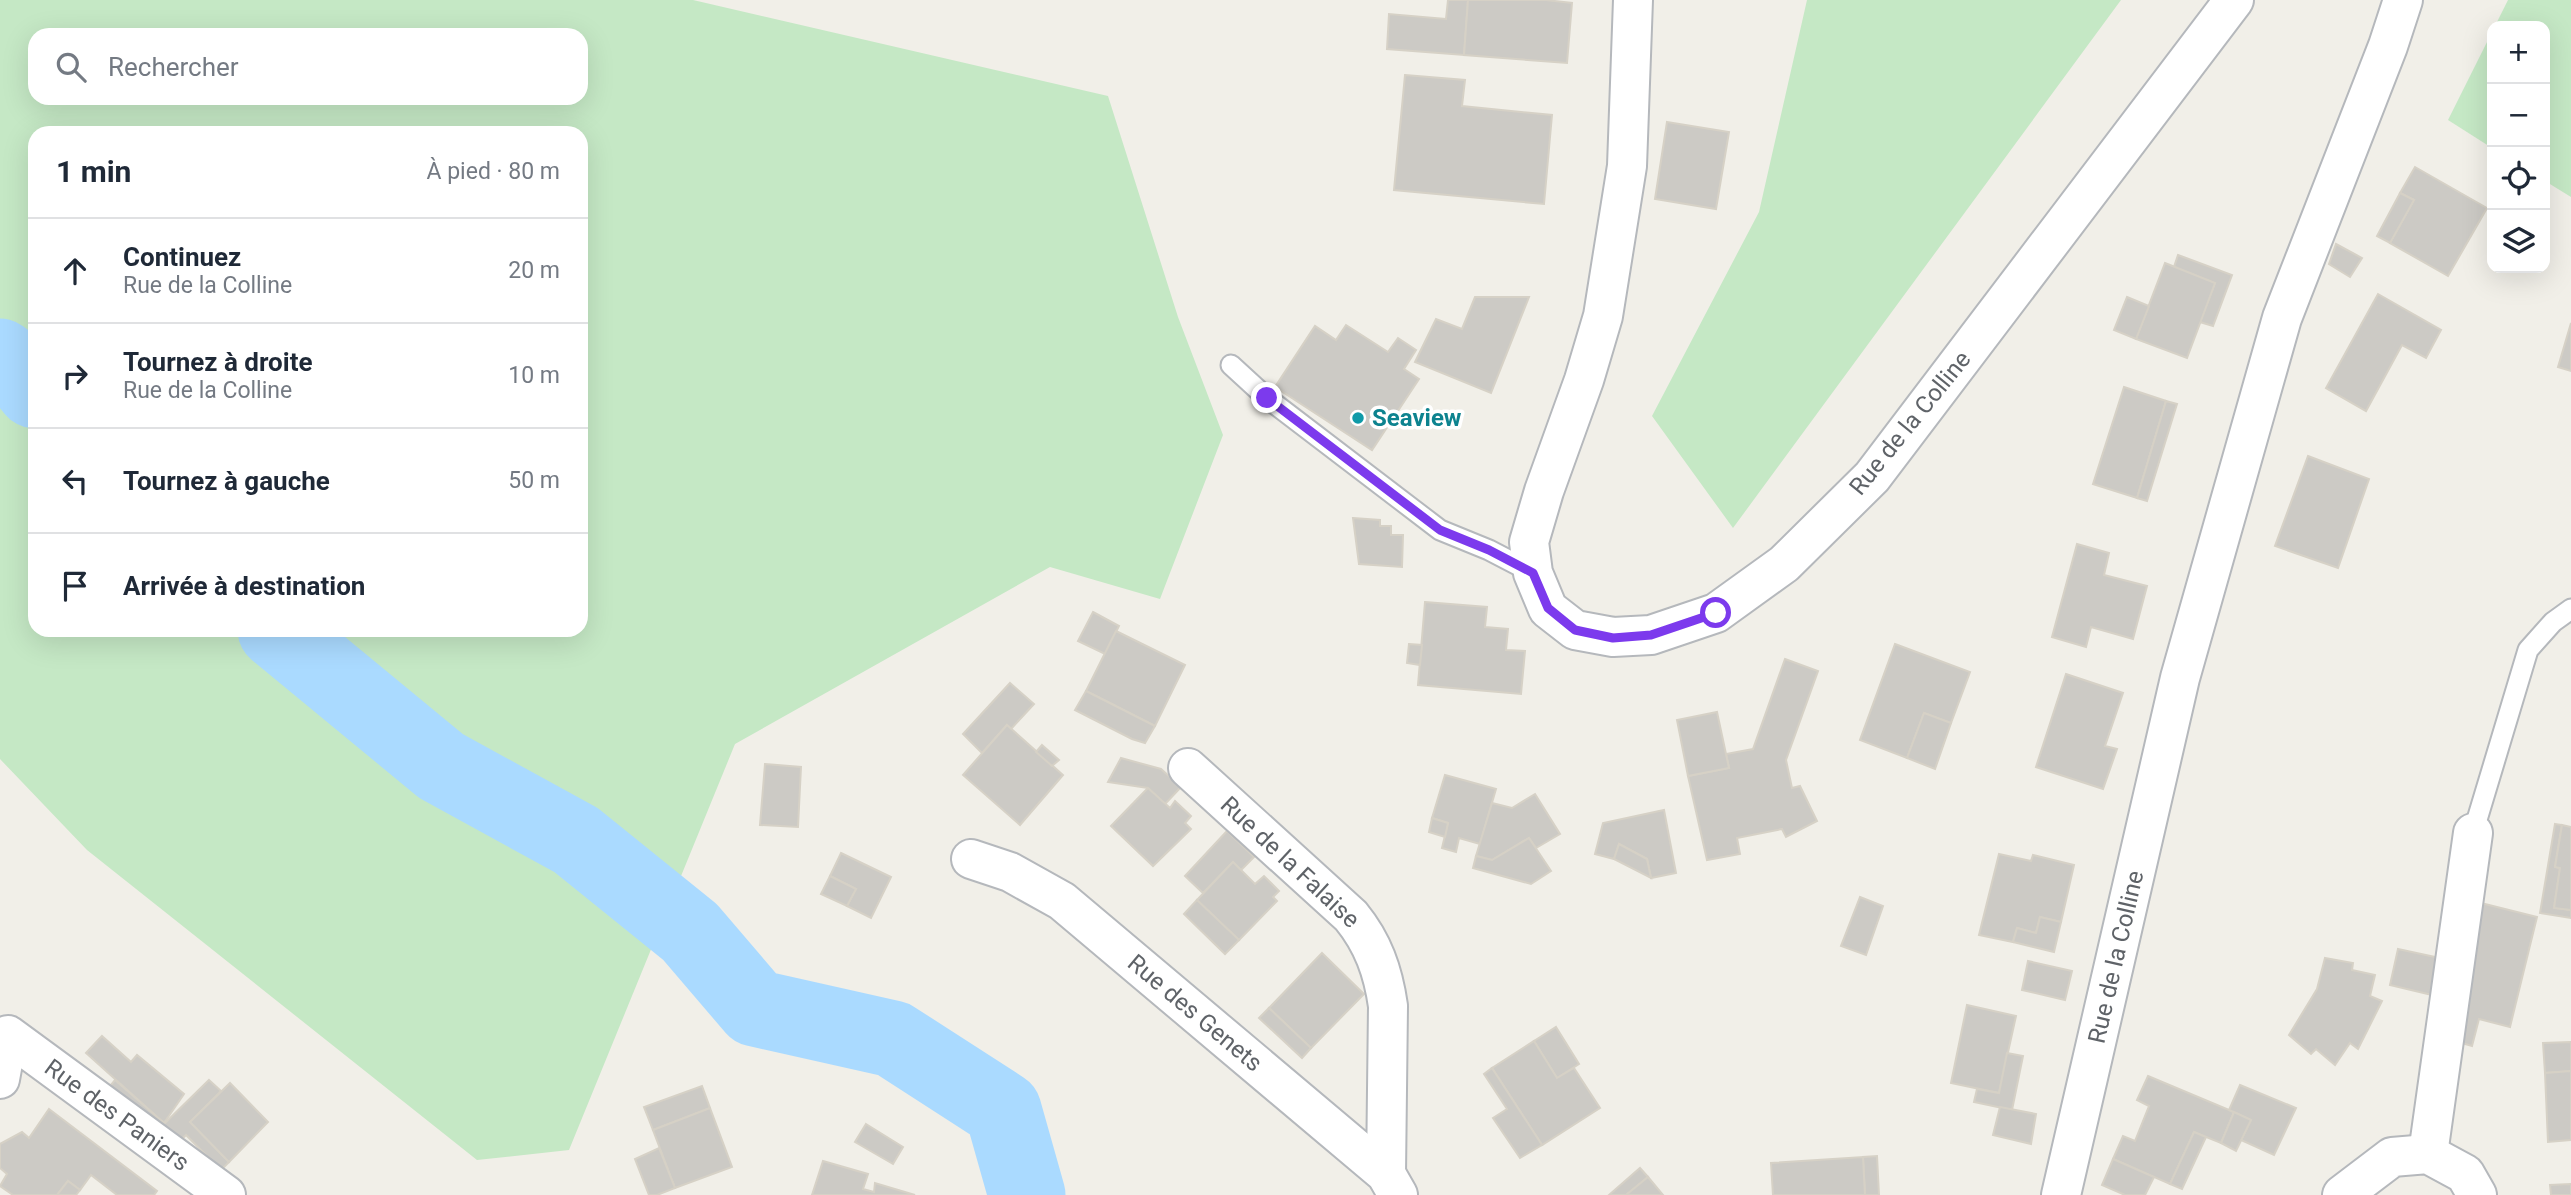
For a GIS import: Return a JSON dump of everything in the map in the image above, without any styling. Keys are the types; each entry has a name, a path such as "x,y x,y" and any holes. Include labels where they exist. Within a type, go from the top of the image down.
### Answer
{"street":[{"name":"Rue de la Colline","path":"1633,0 1627,166 1603,316 1529,542 1533,573 1548,608 1575,630 1613,638 1651,635 1716,613 1784,564 1872,477 2234,0"},
{"name":"Rue de la Colline","path":"2061,1195 2180,678 2282,318 2388,46 2403,0"},
{"name":"Rue de la Falaise","path":"1188,768 1351,916 1371,945 1384,979 1388,1006 1392,1185"},
{"path":"2428,1154 2473,833"},
{"name":"Rue des Genets","path":"971,859 1010,872 1062,901 1392,1185"},
{"name":"Rue des Paniers","path":"0,1079 8,1035 226,1195"},
{"path":"2342,1195 2392,1157 2428,1154 2465,1174 2477,1195"}],"lane":[{"path":"1231,365 1267,398 1440,530 1489,550 1533,573"},
{"path":"2473,833 2528,650 2553,622 2571,608"}],"green space":[{"path":"0,0 693,0 1108,96 1178,317 1223,435 1160,599 1050,567 735,744 569,1150 477,1160 87,850 0,759"},
{"path":"1807,0 2121,0 1733,528 1652,416 1759,212"},
{"path":"2508,0 2571,0 2571,197 2550,184 2550,21 2498,21"},
{"path":"2487,42 2487,145 2448,120"}],"building":[{"path":"1448,0 1468,0 1464,55 1387,49 1389,14 1446,19"},
{"path":"1468,0 1546,0 1572,3 1567,63 1464,55"},
{"path":"1405,75 1465,80 1462,106 1552,115 1544,204 1394,190"},
{"path":"1667,122 1729,132 1716,209 1655,199"},
{"path":"2415,167 2487,208 2448,276 2390,243 2414,200 2400,193"},
{"path":"2400,193 2414,200 2390,243 2377,236"},
{"path":"2336,244 2362,258 2350,277 2329,264"},
{"path":"2178,255 2232,275 2213,326 2200,322 2215,283 2174,267"},
{"path":"2165,263 2215,283 2187,358 2136,339"},
{"path":"2378,294 2441,330 2426,358 2402,345 2366,411 2326,388"},
{"path":"1475,297 1529,297 1491,393 1415,362 1436,319 1462,329"},
{"path":"2127,297 2149,306 2136,339 2114,330"},
{"path":"2571,323 2571,371 2558,367"},
{"name":"Seaview","path":"1346,325 1388,352 1398,338 1416,350 1404,369 1419,379 1372,450 1275,387 1315,326 1336,340"},
{"path":"2124,387 2166,401 2137,498 2093,484"},
{"path":"2166,401 2177,404 2147,501 2137,498"},
{"path":"2308,456 2369,479 2338,568 2275,546"},
{"path":"1353,518 1380,520 1380,526 1391,526 1391,535 1403,535 1402,567 1359,564"},
{"path":"2077,544 2109,553 2104,575 2147,586 2133,639 2091,627 2086,647 2052,637"},
{"path":"1425,602 1487,607 1485,627 1508,629 1506,650 1525,651 1521,694 1418,685"},
{"path":"1093,612 1119,626 1105,654 1078,641"},
{"path":"1116,631 1185,665 1155,726 1086,691"},
{"path":"1409,644 1422,645 1420,665 1407,663"},
{"path":"1895,644 1970,672 1951,723 1924,713 1907,758 1860,740"},
{"path":"1785,659 1818,671 1786,760 1792,788 1800,786 1817,821 1786,837 1782,829 1737,838 1740,854 1707,860 1688,776 1729,768 1726,754 1753,749"},
{"path":"2066,674 2123,693 2105,746 2117,749 2103,789 2036,767"},
{"path":"1010,683 1034,704 1011,729 1007,725 982,753 963,734"},
{"path":"1086,691 1155,726 1145,743 1075,710"},
{"path":"1717,712 1729,768 1688,776 1677,720"},
{"path":"1924,713 1951,723 1935,769 1907,758"},
{"path":"1007,725 1063,775 1020,825 963,775"},
{"path":"1042,745 1059,760 1052,766 1036,752"},
{"path":"1121,758 1161,769 1181,787 1165,804 1148,788 1108,782"},
{"path":"765,764 801,767 798,827 760,825"},
{"path":"1445,775 1496,789 1480,844 1459,838 1456,852 1442,848 1448,823 1432,818"},
{"path":"1148,788 1170,808 1175,801 1191,816 1185,823 1191,829 1153,866 1111,826"},
{"path":"1535,794 1560,834 1536,848 1529,838 1492,860 1476,856 1492,803 1512,808"},
{"path":"1664,810 1676,873 1651,878 1647,859 1619,844 1614,859 1595,854 1603,823"},
{"path":"1432,818 1448,823 1445,837 1429,832"},
{"path":"2555,824 2562,825 2555,867 2560,868 2554,908 2571,910 2571,918 2540,913"},
{"path":"2562,825 2571,827 2571,910 2554,908 2560,868 2555,867"},
{"path":"1227,831 1254,857 1241,870 1233,862 1203,893 1185,876"},
{"path":"1529,838 1551,871 1531,884 1473,868 1476,856 1492,860"},
{"path":"1619,844 1647,859 1651,878 1614,859"},
{"path":"841,853 891,877 871,918 847,906 856,889 830,876"},
{"path":"1999,854 2031,861 2033,855 2074,865 2061,922 2040,917 2036,933 2017,928 2013,942 1979,935"},
{"path":"1233,862 1255,884 1264,876 1279,891 1273,897 1277,901 1239,940 1197,900"},
{"path":"830,876 856,889 847,906 821,894"},
{"path":"1860,897 1883,906 1866,955 1841,946"},
{"path":"1197,900 1239,940 1225,954 1184,914"},
{"path":"2481,903 2537,917 2510,1027 2479,1019 2472,1046 2448,1039"},
{"path":"2040,917 2061,922 2054,952 2013,942 2017,928 2036,933"},
{"path":"2398,949 2440,958 2432,995 2390,985"},
{"path":"1322,953 1364,994 1311,1048 1269,1008"},
{"path":"2325,958 2353,963 2352,970 2375,975 2370,996 2382,1001 2358,1049 2350,1043 2335,1065 2316,1049 2311,1054 2289,1035 2317,989"},
{"path":"2028,961 2072,971 2065,1000 2022,990"},
{"path":"1967,1005 2016,1016 1999,1093 1951,1083"},
{"path":"1269,1008 1311,1048 1302,1058 1259,1018"},
{"path":"1556,1027 1579,1064 1557,1078 1534,1041"},
{"path":"102,1036 131,1062 137,1055 184,1094 164,1123 86,1053"},
{"path":"1534,1041 1557,1078 1574,1068 1600,1108 1542,1145 1492,1068"},
{"path":"2571,1042 2571,1071 2545,1073 2543,1043"},
{"path":"2007,1053 2023,1056 2012,1110 1974,1102 1977,1089 1999,1093"},
{"path":"1492,1068 1542,1145 1520,1158 1493,1118 1507,1109 1484,1074"},
{"path":"2571,1071 2571,1140 2548,1142 2545,1073"},
{"path":"2148,1076 2234,1112 2221,1143 2194,1132 2170,1184 2113,1159 2123,1136 2135,1141 2149,1106 2137,1100"},
{"path":"115,1080 164,1123 160,1128 110,1086"},
{"path":"209,1080 221,1091 190,1122 229,1162 221,1170 186,1135 180,1141 163,1125"},
{"path":"230,1083 268,1122 229,1162 190,1122"},
{"path":"2240,1085 2296,1108 2274,1155 2241,1140 2251,1120 2229,1110"},
{"path":"702,1086 710,1108 653,1130 644,1107"},
{"path":"2000,1107 2036,1114 2031,1144 1993,1135"},
{"path":"710,1108 732,1167 675,1188 653,1130"},
{"path":"49,1109 157,1191 154,1195 117,1195 91,1175 80,1190 68,1181 57,1195 13,1195 0,1186 7,1174 0,1168 0,1144 22,1132 29,1138"},
{"path":"2234,1112 2251,1120 2236,1151 2221,1143"},
{"path":"866,1124 903,1147 893,1164 855,1142"},
{"path":"2194,1132 2206,1137 2182,1189 2170,1184"},
{"path":"659,1148 675,1188 649,1195 635,1159"},
{"path":"1877,1156 1879,1195 1865,1195 1863,1157"},
{"path":"1863,1157 1865,1195 1773,1195 1771,1163"},
{"path":"2113,1159 2154,1177 2145,1195 2125,1195 2102,1185"},
{"path":"823,1161 868,1174 863,1189 874,1192 875,1183 915,1195 812,1195"},
{"path":"1640,1168 1648,1177 1626,1195 1609,1195"},
{"path":"1648,1177 1663,1195 1626,1195"},
{"path":"68,1181 80,1190 76,1195 57,1195"},
{"path":"2571,1184 2571,1195 2551,1195 2550,1185"}],"waterway":[{"path":"0,357 28,382"},
{"path":"284,637 441,766 576,840 690,932 755,1008 893,1039 1003,1110 1027,1195"}],"place":[{"name":"Seaview","path":"1358,418"}],"route":[{"path":"1267,398 1440,530 1489,550 1533,573 1548,608 1575,630 1613,638 1651,635 1716,613"}]}
